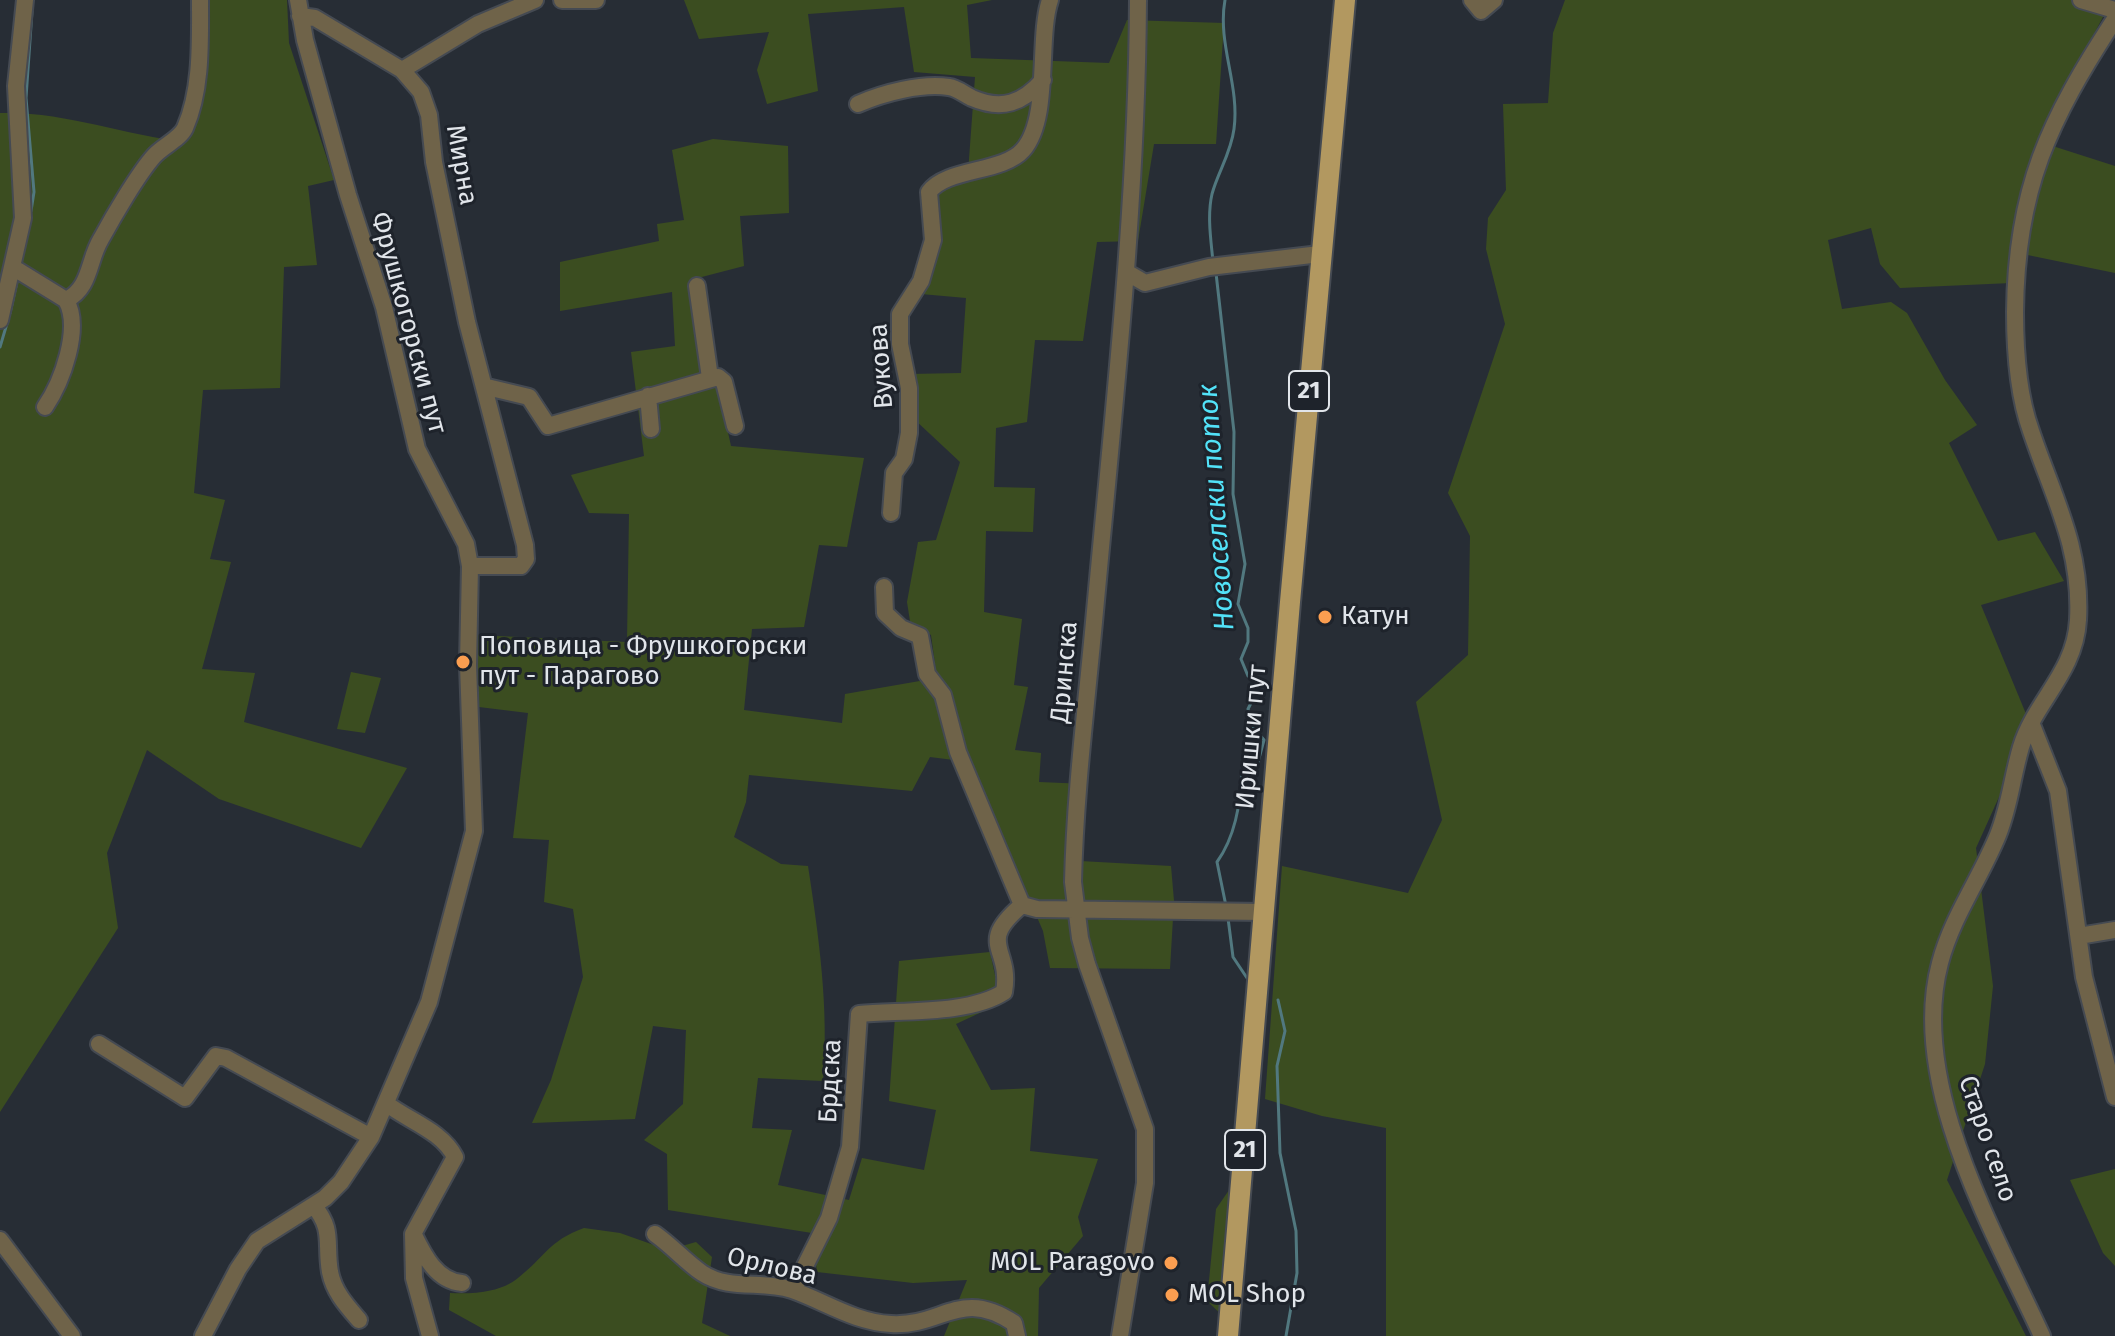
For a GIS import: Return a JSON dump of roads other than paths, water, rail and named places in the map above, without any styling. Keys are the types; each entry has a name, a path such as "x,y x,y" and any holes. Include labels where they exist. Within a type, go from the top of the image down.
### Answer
{"main road":[{"name":"Иришки пут","path":"1228,1336 1320,254 1345,0"}],"street":[{"path":"0,320 23,218 16,86 25,0"},
{"path":"66,300 75,296 89,275 100,239 145,168 184,131 193,101 200,48 200,0"},
{"path":"402,70 478,24 535,0"},
{"path":"562,0 596,0"},
{"name":"Вукова","path":"891,513 894,473 904,459 909,433 909,388 900,344 900,314 921,281 932,248 934,222 929,192 933,187 1019,154 1030,138 1044,79 1044,16 1050,0"},
{"name":"Дринска","path":"1120,1336 1145,1183 1145,1129 1087,964 1076,909 1074,861 1124,300 1134,158 1138,0"},
{"path":"2081,0 2115,10"},
{"name":"Мирна","path":"299,8 402,70 421,92 429,115 434,162 467,322 487,387 526,559 515,568 470,566"},
{"name":"Фрушкогорски пут","path":"203,1336 257,1241 277,1225 314,1206 341,1182 371,1137 429,1002 474,831 468,665 470,566 460,527 417,449 384,307 348,195 299,8"},
{"name":"Старо село","path":"2042,1336 1974,1187 1951,1123 1933,1032 1940,964 1953,923 2001,826 2013,790 2020,751 2070,657 2078,624 2078,584 2072,539 2029,427 2015,335 2016,260 2021,218 2053,122 2115,19"},
{"path":"858,104 937,87 952,87 975,99 1000,104 1021,101 1044,79"},
{"path":"1124,300 1145,283 1216,266 1320,254"},
{"path":"14,268 66,300 73,321 54,395 45,407"},
{"path":"1126,272 1145,283"},
{"path":"697,286 710,378"},
{"path":"487,387 529,397 548,426 718,377 724,382 735,426"},
{"path":"648,396 651,429"},
{"path":"884,587 885,613 901,628 920,636 927,674 943,695 958,752 1022,905 1037,909 1264,912"},
{"path":"2032,725 2058,791 2084,977 2115,1097"},
{"name":"Брдска","path":"793,1290 829,1218 850,1147 859,1014 892,1014 981,1002 1004,992 1006,979 997,933 1001,924 1022,905"},
{"path":"2079,936 2115,930"},
{"path":"99,1044 185,1098 216,1056 226,1058 371,1137"},
{"path":"387,1104 432,1132 449,1146 455,1157 413,1234 414,1278 430,1336"},
{"path":"314,1206 327,1222 330,1271 337,1294 359,1320"},
{"path":"413,1234 440,1274 449,1282 462,1283"},
{"name":"Орлова","path":"655,1234 703,1274 728,1283 793,1290 856,1319 893,1324 967,1306 985,1308 1014,1323 1017,1336"},
{"path":"0,1240 72,1336"}],"waterway":[{"name":"Новоселски поток","path":"1213,262 1211,202 1232,138 1235,113 1224,33 1225,0"},
{"path":"31,211 34,192 26,98 32,11"},
{"name":"Новоселски поток","path":"1216,273 1234,432 1233,494 1245,564 1238,604 1248,628 1248,642 1241,659 1248,676 1262,681 1248,709 1253,727 1264,740 1258,762 1242,774 1236,820 1217,862 1226,906"},
{"path":"10,313 18,277"},
{"path":"0,347 8,320"},
{"name":"Новоселски поток","path":"1228,918 1233,957 1247,978"},
{"name":"Новоселски поток","path":"1278,1000 1285,1031 1277,1066 1280,1153 1296,1231 1297,1273 1286,1336"}],"place":[{"name":"Катун","path":"1325,617"},
{"name":"Поповица - Фрушкогорски пут - Парагово","path":"463,662"},
{"name":"MOL Paragovo","path":"1171,1263"},
{"name":"MOL Shop","path":"1172,1295"}]}
